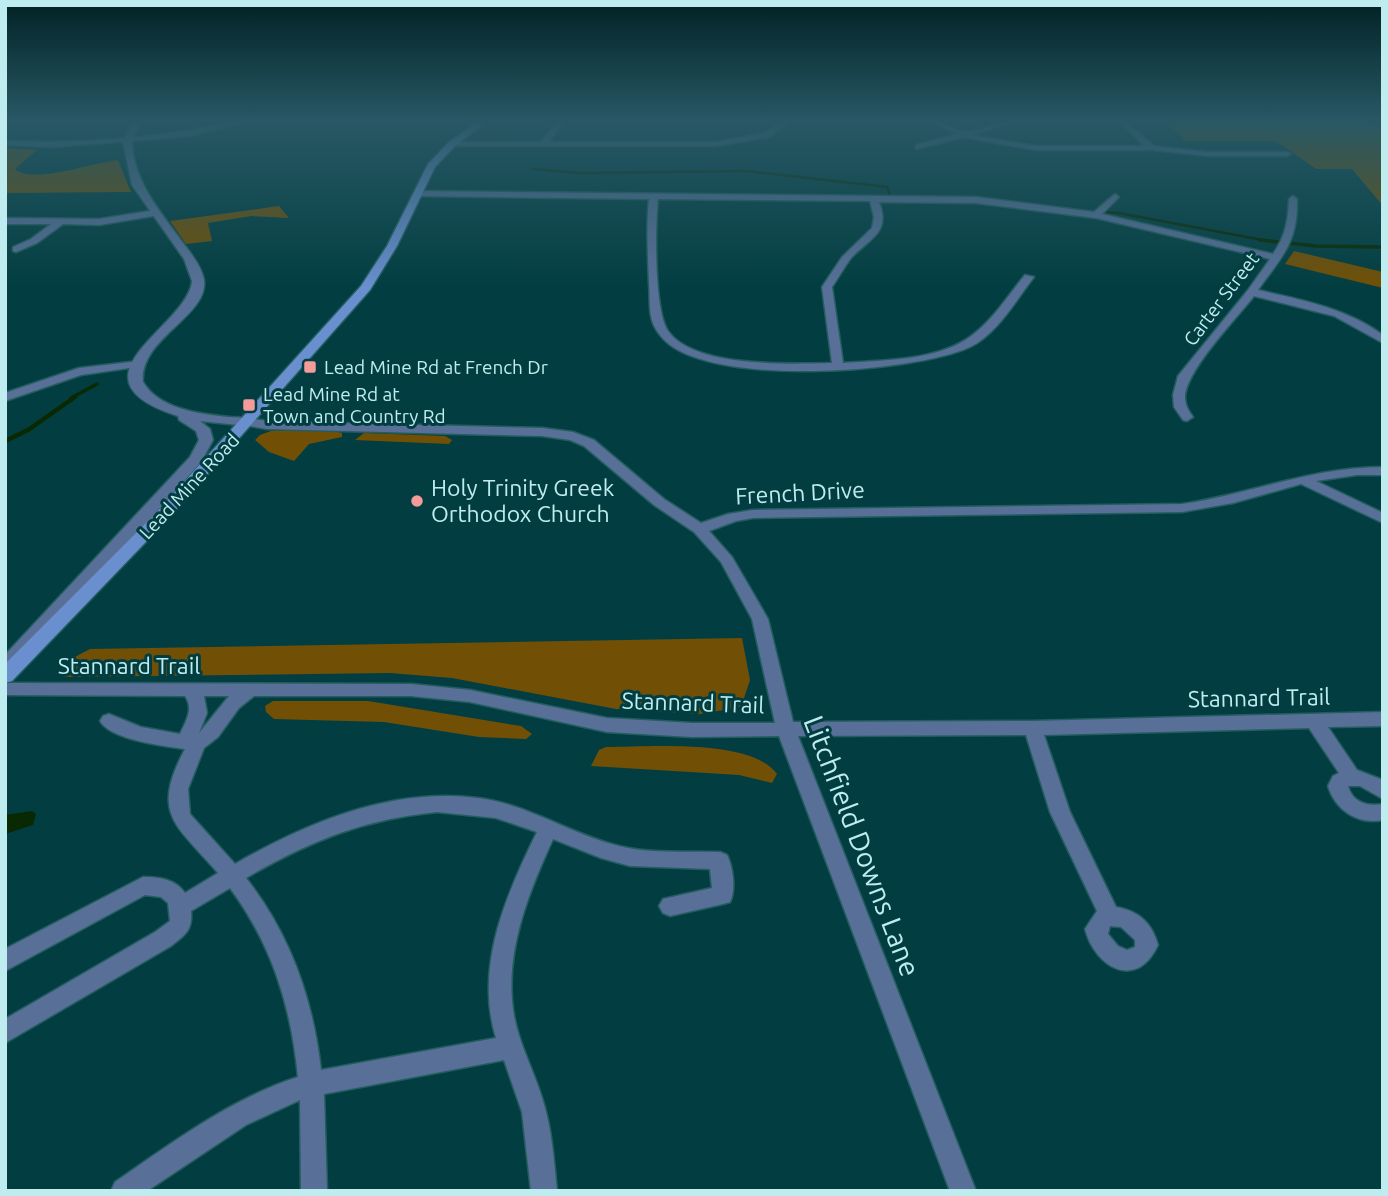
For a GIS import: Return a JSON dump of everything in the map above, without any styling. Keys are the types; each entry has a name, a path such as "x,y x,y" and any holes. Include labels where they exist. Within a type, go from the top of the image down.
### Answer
{"main road":[{"name":"Lead Mine Road","path":"5,676 130,550 366,288 392,246 426,176"}],"street":[{"path":"5,668 197,459 206,440 203,429 144,393 137,385 138,369 149,346 194,294 198,283 189,259 156,213 134,176"},
{"path":"417,194 976,200 1096,215 1275,257"},
{"path":"653,197 651,251 656,318 670,342 688,352 710,359 744,365 838,365 921,359 949,353 968,344 985,330 1029,277"},
{"path":"1096,215 1115,197"},
{"path":"838,365 827,287 852,251 877,229 880,221 873,198"},
{"name":"Carter Street","path":"1187,417 1181,407 1179,395 1184,376 1252,292 1288,237 1293,223 1293,199"},
{"path":"5,221 112,220 156,213"},
{"path":"16,249 34,241 60,222"},
{"path":"1252,292 1343,316 1363,324 1383,340"},
{"path":"5,397 59,379 91,379 138,369"},
{"path":"167,406 206,419 267,425 542,432 573,436 589,443 659,502 699,528"},
{"name":"French Drive","path":"699,528 733,517 754,514 1182,508 1220,503 1337,471 1383,471"},
{"path":"1303,480 1383,519"},
{"name":"Litchfield Downs Lane","path":"699,528 727,559 760,618 786,730 963,1191"},
{"name":"Stannard Trail","path":"5,689 411,690 470,696 607,725 692,730 1033,728 1383,719"},
{"path":"109,721 128,731 146,736 197,743 209,738 236,697 251,690"},
{"path":"191,691 197,697 199,708 190,736 197,743"},
{"path":"1314,721 1352,776 1373,783 1383,791"},
{"path":"1033,728 1060,812 1110,916"},
{"path":"197,743 186,764 176,807 181,818 232,875 265,922 288,971 302,1024 312,1084 314,1191"},
{"path":"1352,776 1340,781 1338,786 1342,798 1364,812 1383,812"},
{"path":"181,906 232,875 318,831 383,809 420,804 479,806 550,828 621,856 720,861 723,895 670,906"},
{"path":"544,1191 534,1112 511,1046 501,1007 503,946 518,893 550,828"},
{"path":"5,961 143,886 162,886 173,892 181,906 181,925 163,939 5,1032"},
{"path":"124,1191 253,1105 279,1093 312,1084 511,1046"}],"shaded area":[{"path":"5,176 124,176 131,192 5,193"},
{"path":"1358,176 1383,176 1383,206"},
{"path":"279,206 289,218 251,216 208,223 212,241 186,244 170,221"},
{"path":"1294,251 1383,272 1383,288 1285,264"},
{"path":"271,431 335,431 342,433 342,437 309,444 294,461 269,452 255,440"},
{"path":"364,433 445,436 452,440 449,444 355,440"},
{"path":"742,638 750,680 741,707 700,714 616,709 452,678 390,673 64,677 71,659 90,649"},
{"path":"273,701 368,701 521,726 532,734 526,739 479,737 384,722 274,719 266,712 265,706"},
{"path":"672,746 723,750 764,763 777,774 772,783 739,775 591,766 599,750 606,747"},
{"path":"32,811 36,814 33,825 5,834 5,815"}],"waterway":[{"path":"789,176 887,187 890,195 896,198"},
{"path":"1045,211 1084,215"},
{"path":"1100,212 1119,213 1266,241"},
{"path":"1260,240 1266,241"},
{"path":"1266,241 1316,246 1383,247"},
{"path":"1266,241 1273,242"},
{"path":"71,398 97,384"},
{"path":"5,441 28,430 75,397"}],"place":[{"name":"Lead Mine Rd at French Dr","path":"310,367"},
{"name":"Lead Mine Rd at Town and Country Rd","path":"249,405"},
{"name":"Holy Trinity Greek Orthodox Church","path":"417,501"}]}
